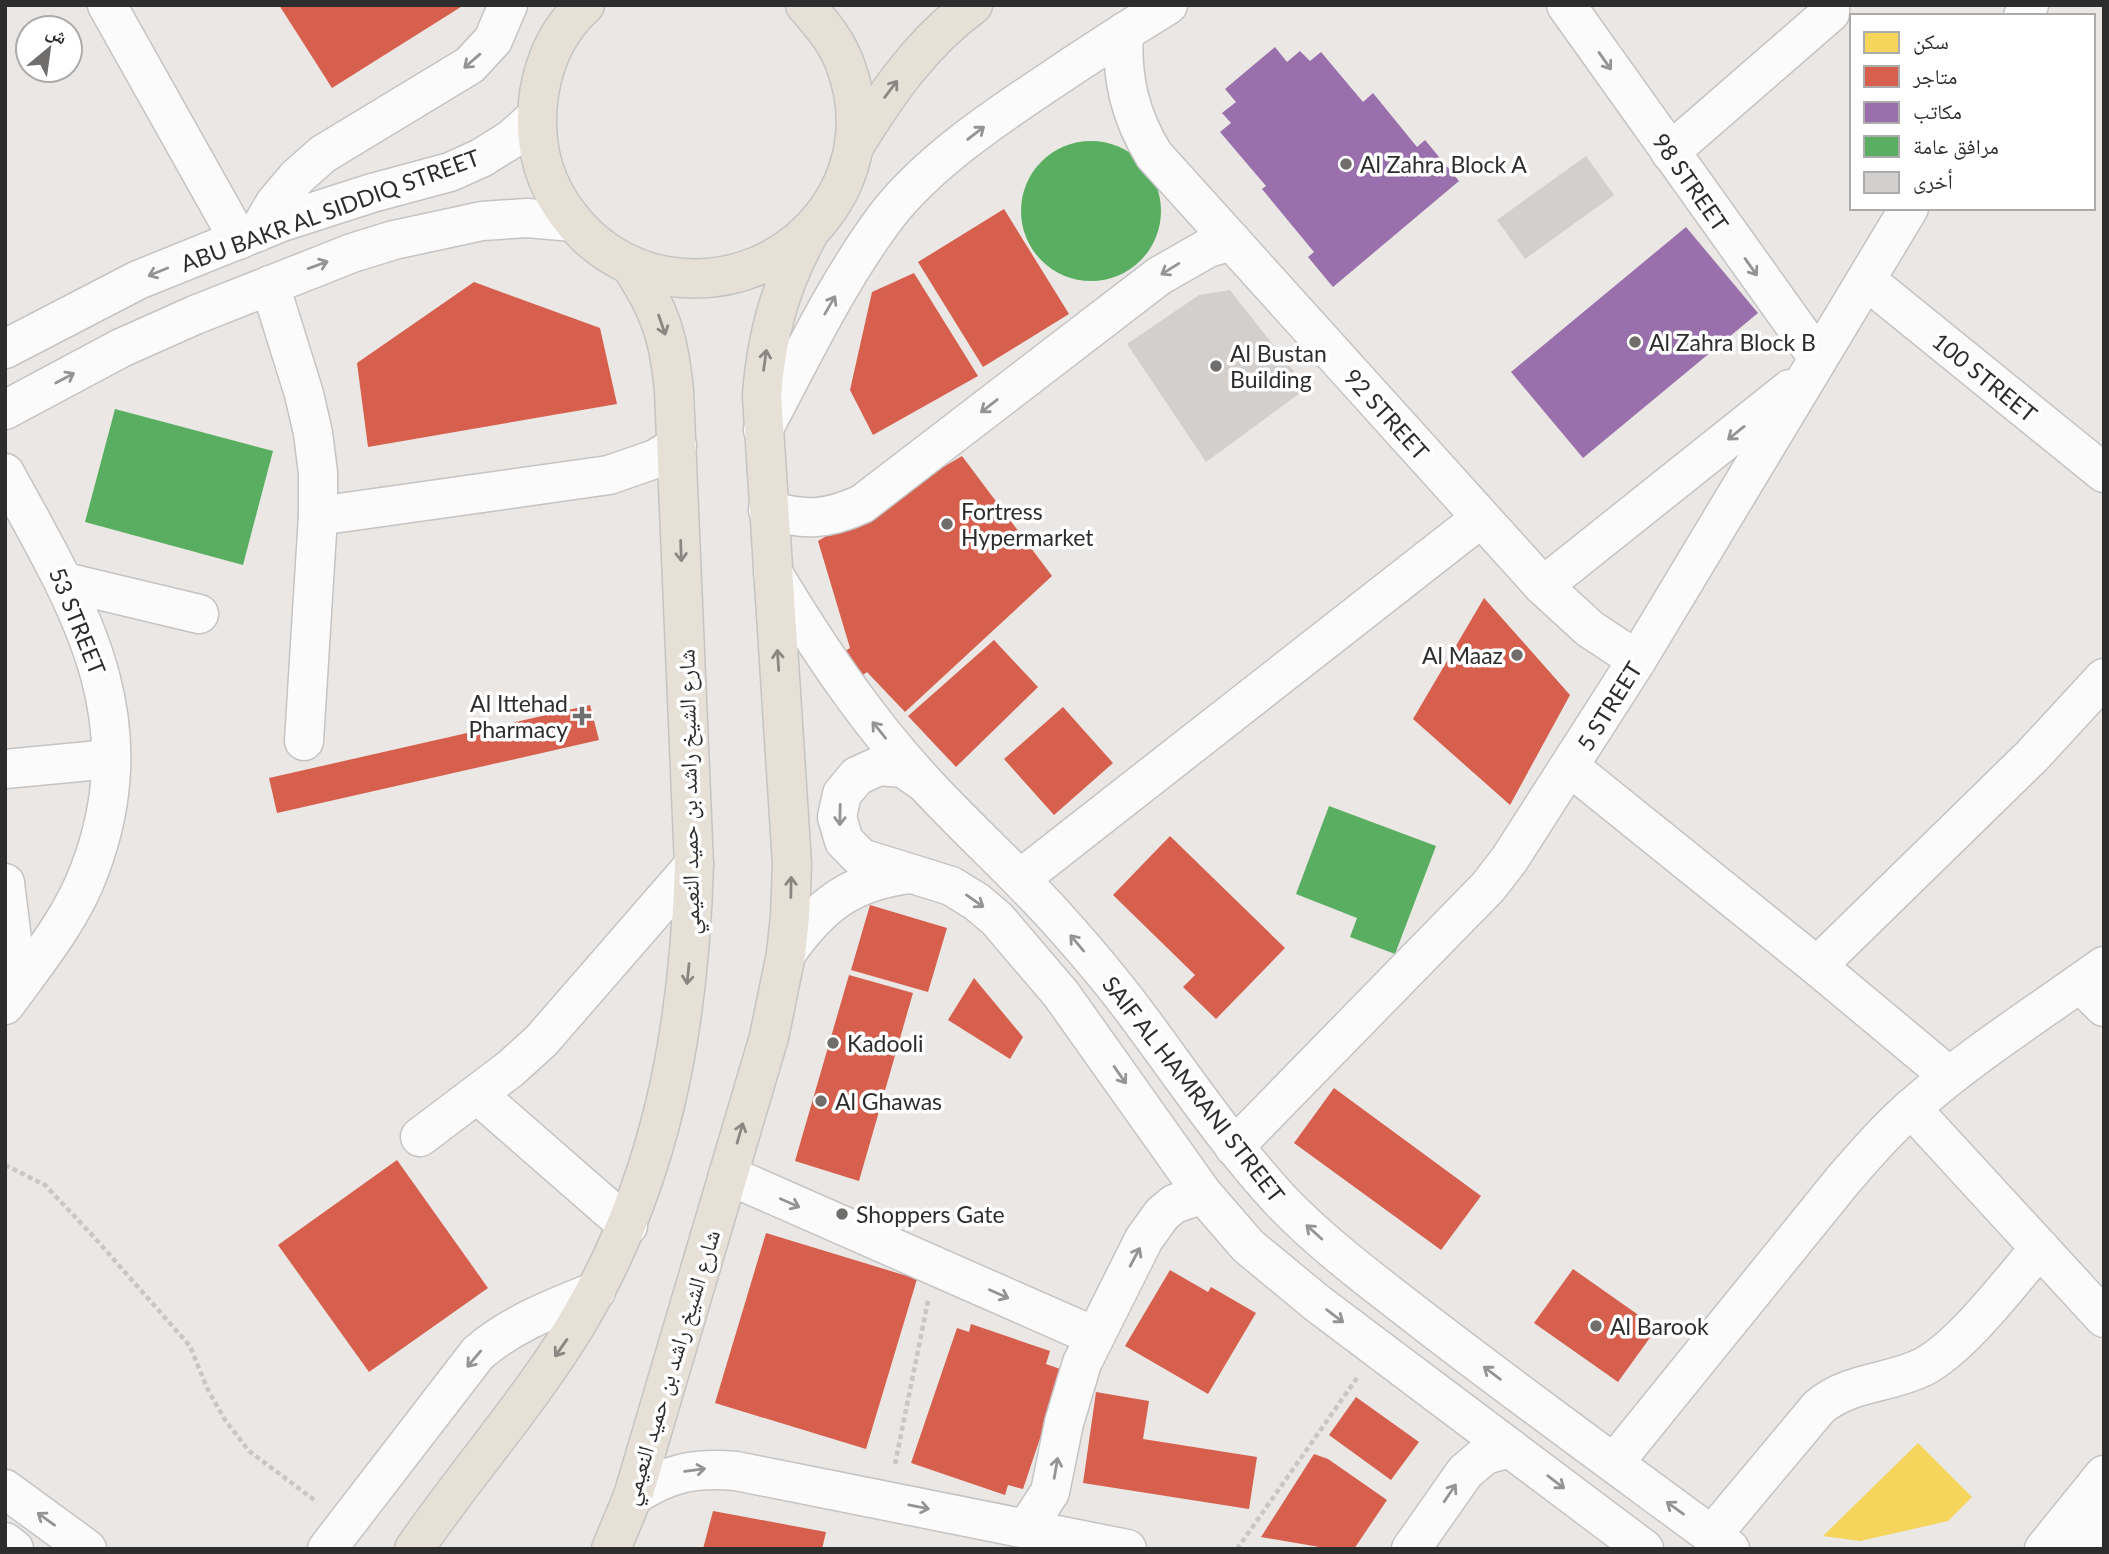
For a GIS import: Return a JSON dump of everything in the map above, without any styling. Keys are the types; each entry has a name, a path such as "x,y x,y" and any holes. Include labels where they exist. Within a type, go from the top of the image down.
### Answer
{"main road":[{"path":"585,5 556,24 541,79 536,117 540,155 552,190 573,222 599,247 630,265 666,277 705,280 743,273 778,258 808,234 830,209 845,179 854,147 855,106 846,67 828,30 806,5"},
{"path":"854,147 893,86 918,56 973,5"},
{"name":"شارع الشيخ راشد بن حميد النعيمي","path":"611,1549 633,1496 769,1037 786,954 792,864 762,396 770,328 792,264 808,234"},
{"name":"شارع الشيخ راشد بن حميد النعيمي","path":"414,1549 543,1374 596,1291 628,1226 658,1137 674,1070 692,933 694,865 677,446 671,357 663,324 649,292 630,265"}],"street":[{"path":"107,5 248,236 297,177 323,154 470,65 493,40 508,5"},
{"path":"763,430 854,262 890,212 934,168 978,130 1168,5"},
{"name":"98 STREET","path":"1566,5 1670,152 1813,366"},
{"path":"1670,152 1830,13 1830,5"},
{"name":"92 STREET","path":"1124,32 1122,58 1131,108 1154,155 1543,586 1590,629 1637,660"},
{"name":"ABU BAKR AL SIDDIQ STREET","path":"5,349 138,280 248,236 338,203 450,172 500,146 536,117"},
{"name":"5 STREET","path":"1234,1147 1488,887 1528,832 1637,660 1908,210"},
{"name":"ABU BAKR AL SIDDIQ STREET","path":"5,410 121,348 352,253 482,221 527,218 573,222"},
{"path":"768,510 791,517 816,519 840,514 862,504 1159,276 1208,248 1232,241"},
{"name":"100 STREET","path":"1866,280 2104,473"},
{"path":"270,285 304,394 318,473 318,516 304,741"},
{"path":"1543,586 1813,366"},
{"path":"318,516 609,475 655,459 677,446"},
{"name":"53 STREET","path":"5,473 65,582 86,628 102,676 111,724 111,759 104,823 90,871 68,915 12,996"},
{"path":"1020,878 1481,518"},
{"name":"SAIF AL HAMRANI STREET","path":"773,573 821,652 876,727 923,782 1054,915 1134,1011 1234,1147 1283,1203 1347,1261 1566,1429 1721,1542"},
{"path":"65,582 199,614"},
{"path":"1817,966 2032,756 2104,678"},
{"path":"5,769 111,759"},
{"path":"913,874 861,858 844,841 837,817 842,794 857,775 879,766 903,768 923,782"},
{"path":"1570,767 1949,1076"},
{"path":"420,1138 510,1069 541,1041 694,865"},
{"name":"SAIF AL HAMRANI STREET","path":"786,954 811,921 826,907 853,890 881,878 913,874 951,886 977,901 997,919 1060,994 1203,1194 1248,1246 1378,1349 1644,1549"},
{"path":"5,883 12,996"},
{"path":"1614,1463 1843,1179 1911,1108 1949,1076 2096,986"},
{"path":"478,1094 628,1226"},
{"path":"1911,1108 2104,1318"},
{"path":"728,1175 1094,1336"},
{"path":"1026,1529 1050,1492 1071,1392 1094,1336 1152,1226 1174,1204 1203,1194"},
{"path":"1721,1542 1819,1407 1846,1390 1919,1369 1942,1356 2040,1248"},
{"path":"337,1536 478,1353 498,1335 522,1322 596,1291"},
{"path":"1411,1549 1465,1472 1485,1455 1510,1448"},
{"path":"633,1496 656,1481 681,1472 709,1469 736,1471 1127,1549"},
{"path":"2052,1545 2104,1475"},
{"path":"5,1489 87,1549"},
{"path":"2052,1545 2104,1517"},
{"path":"5,1542 15,1549"}],"path":[{"path":"5,1165 45,1185 190,1346 207,1388 225,1420 249,1451 337,1536"},
{"path":"888,1501 935,1266"},
{"path":"1237,1549 1378,1349"}],"building: سكن":[{"path":"1918,1443 1972,1497 1948,1521 1860,1541 1823,1536"}],"building: متاجر":[{"path":"279,5 464,5 332,88"},
{"path":"1004,209 1069,314 983,367 918,262"},
{"path":"914,273 978,376 873,435 850,390 872,292"},
{"path":"474,282 600,328 617,404 368,447 357,363"},
{"path":"962,456 1052,576 905,712 867,672 851,684 834,658 850,648 818,541"},
{"path":"1484,598 1570,695 1510,805 1413,719"},
{"path":"994,640 1038,687 956,767 908,716"},
{"path":"590,705 599,740 277,813 269,778"},
{"path":"1063,707 1113,763 1054,815 1004,759"},
{"path":"1170,836 1285,948 1216,1019 1183,987 1195,975 1113,895"},
{"path":"870,905 947,928 928,992 851,970"},
{"path":"849,975 913,993 859,1181 795,1161"},
{"path":"974,978 1023,1037 1010,1059 948,1020"},
{"path":"1334,1088 1481,1196 1441,1250 1294,1143"},
{"path":"397,1160 488,1288 369,1372 278,1245"},
{"path":"766,1233 917,1279 866,1449 715,1403"},
{"name":"Al Barook","path":"1573,1269 1657,1328 1618,1382 1534,1323"},
{"path":"1170,1270 1208,1292 1211,1287 1256,1313 1208,1394 1125,1346"},
{"path":"971,1324 1050,1351 1046,1364 1063,1370 1023,1489 1008,1485 1005,1495 911,1463 957,1328 969,1332"},
{"path":"1096,1392 1149,1401 1143,1439 1257,1457 1249,1509 1083,1483"},
{"path":"1356,1397 1419,1442 1391,1480 1329,1435"},
{"path":"1314,1454 1328,1459 1387,1500 1354,1549 1331,1549 1261,1537"},
{"path":"713,1511 826,1532 822,1549 703,1549"}],"building: مكاتب":[{"name":"Al Zahra Block A","path":"1275,47 1287,62 1300,51 1310,61 1321,52 1363,102 1373,93 1417,147 1425,140 1459,181 1333,287 1308,257 1314,252 1262,189 1266,186 1220,132 1231,123 1222,113 1236,102 1225,89"},
{"name":"Al Zahra Block B","path":"1686,227 1758,313 1583,458 1511,372"}],"building: مرافق عامة":[{"path":"1091,141 1118,146 1140,162 1156,184 1161,211 1156,238 1140,260 1118,276 1091,281 1064,276 1042,260 1026,238 1021,211 1026,184 1042,162 1064,146"},
{"path":"115,409 273,451 243,565 85,522"},
{"path":"1329,806 1436,846 1395,954 1350,937 1357,918 1296,894"}],"building: أخرى":[{"path":"1586,156 1614,195 1525,259 1497,220"},
{"name":"Al Bustan Building","path":"1230,290 1307,388 1206,462 1127,344 1199,295"}],"place":[{"name":"Al Zahra Block A","path":"1346,164"},
{"name":"Al Zahra Block B","path":"1635,342"},
{"name":"Al Bustan Building","path":"1216,366"},
{"name":"Fortress Hypermarket","path":"947,524"},
{"name":"Al Maaz","path":"1517,655"},
{"name":"Al Ittehad Pharmacy","path":"582,716"},
{"name":"Kadooli","path":"833,1043"},
{"name":"Al Ghawas","path":"821,1101"},
{"name":"Shoppers Gate","path":"842,1214"},
{"name":"Al Barook","path":"1596,1326"}]}
